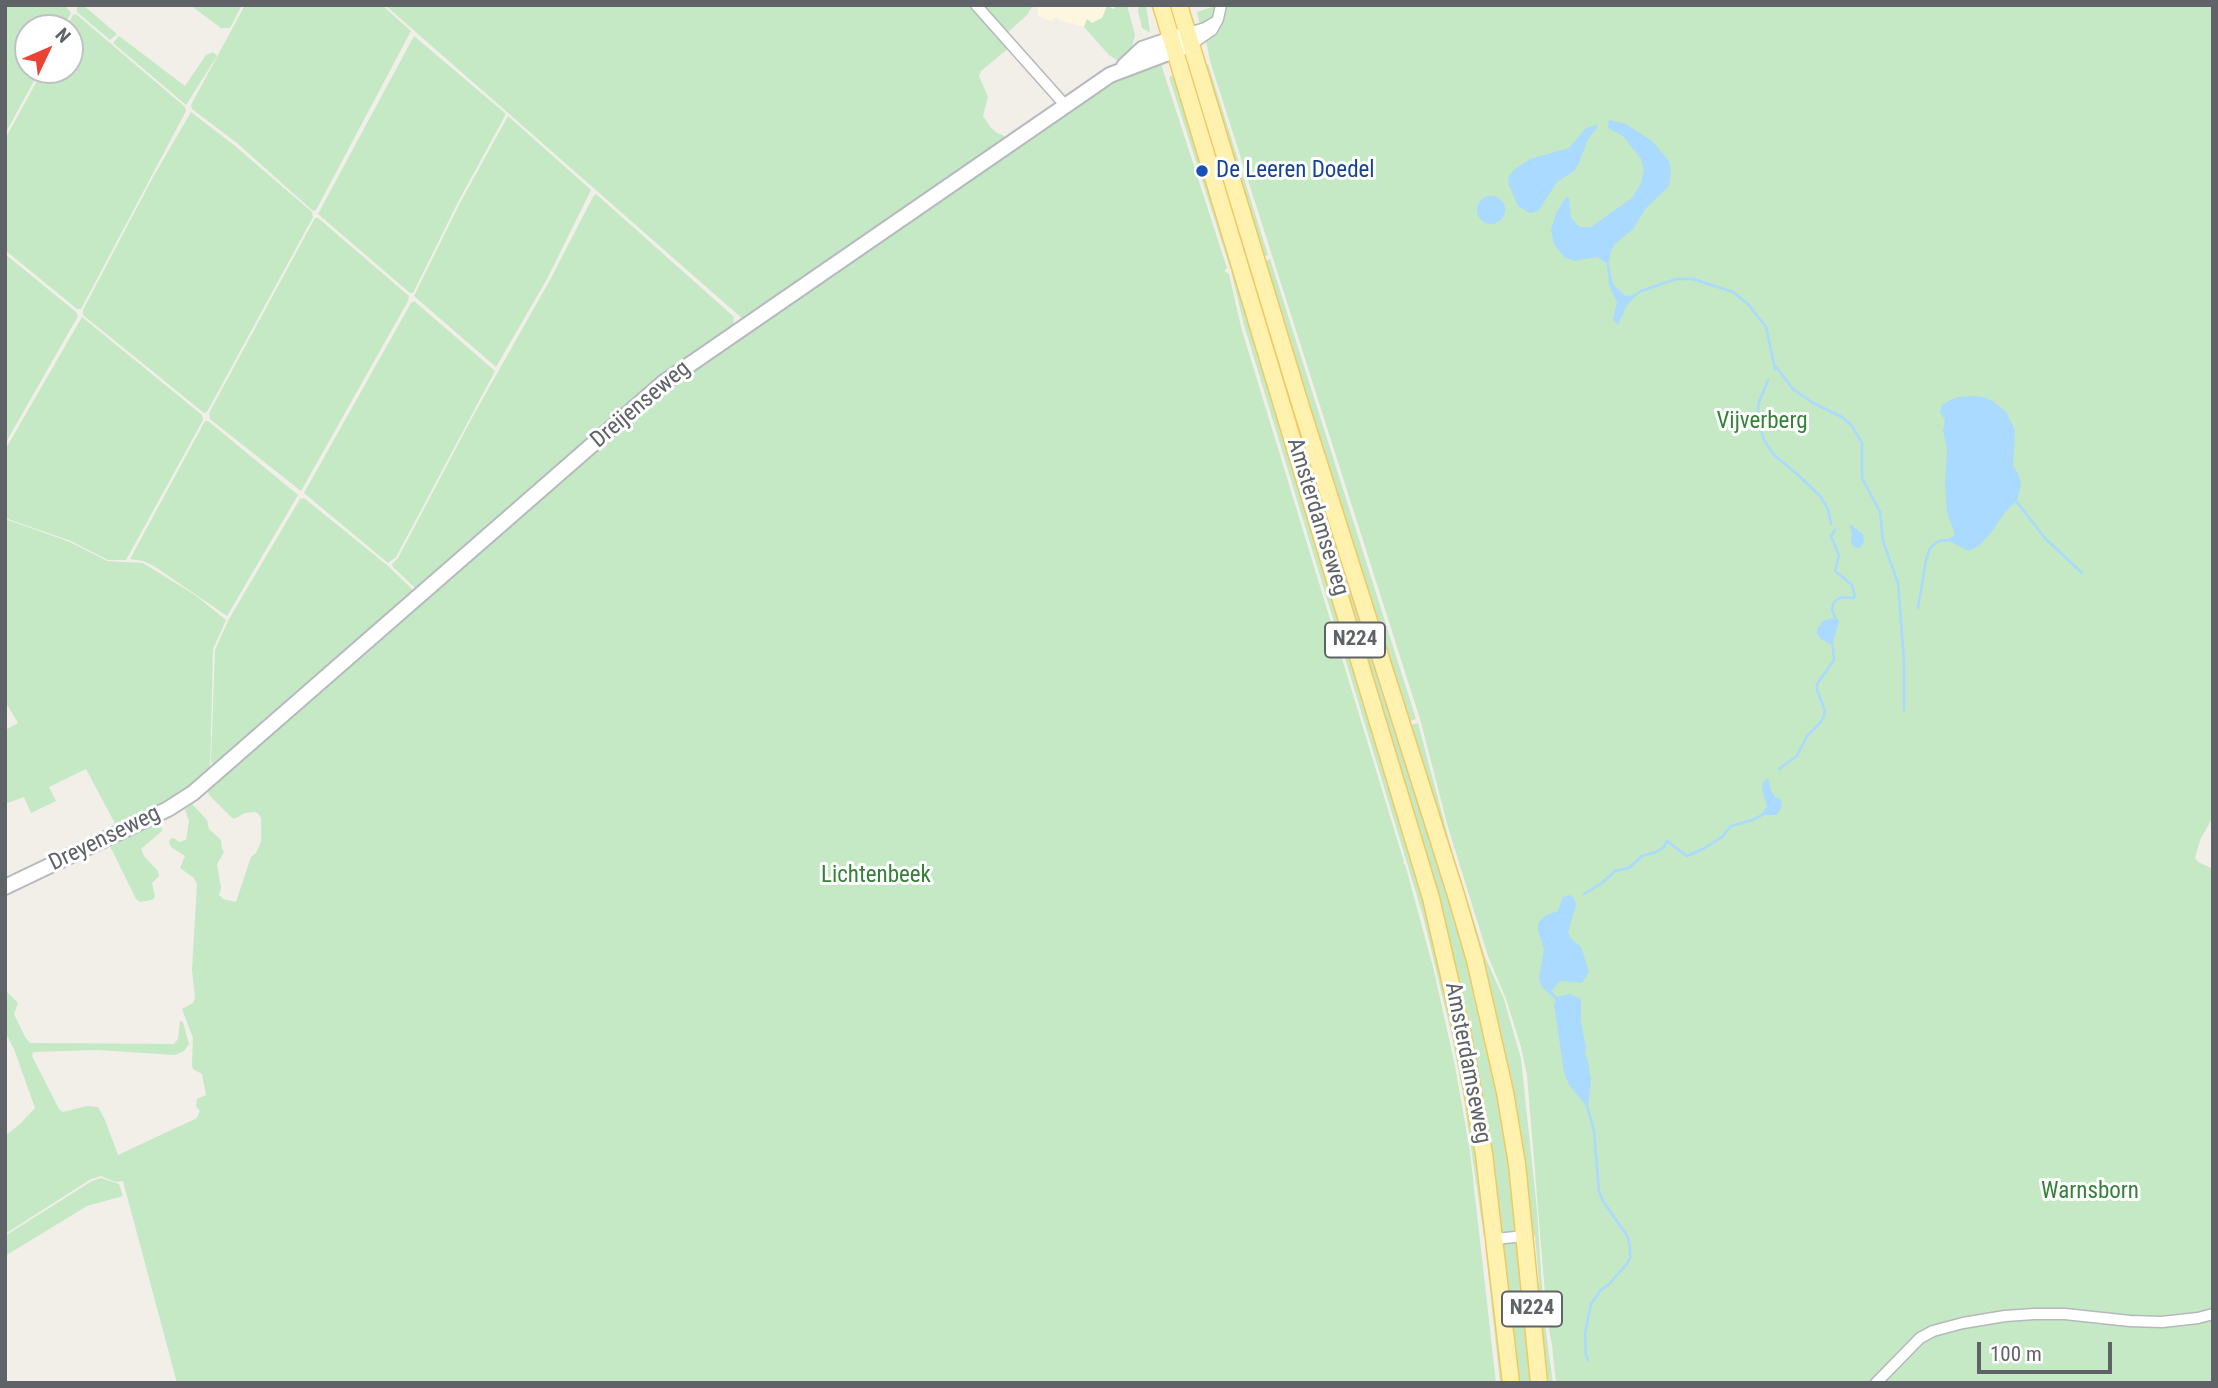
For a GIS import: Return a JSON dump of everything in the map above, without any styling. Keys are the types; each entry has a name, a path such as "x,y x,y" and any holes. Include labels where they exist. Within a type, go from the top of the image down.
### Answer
{"main road":[{"name":"Amsterdamseweg","path":"1161,5 1432,898 1469,1065 1484,1154 1511,1383"},
{"name":"Amsterdamseweg","path":"1179,5 1298,397 1475,960 1505,1092 1517,1164 1539,1383"},
{"name":"Dreijenseweg","path":"203,787 663,383 1117,71 1142,49 1173,45 1191,38"},
{"name":"Dreyenseweg","path":"5,887 168,809 203,787"}],"street":[{"path":"976,5 1065,105"},
{"path":"1191,38 1207,35 1218,19 1221,5"},
{"path":"1495,1239 1525,1236"},
{"path":"1876,1383 1920,1338 1947,1327 2005,1316 2034,1314 2162,1322 2213,1314"}],"shaded area":[{"path":"1038,5 1116,5 1115,9 1092,23 1087,19 1084,27 1056,17 1051,21 1038,16"}],"green space":[{"path":"5,5 65,5 70,14 14,14 14,84 32,84 5,134"},
{"path":"77,5 83,5 117,34 110,40 84,18 84,14 77,12"},
{"path":"190,5 242,5 230,28 221,28"},
{"path":"245,5 382,5 411,31 316,210 313,211 237,143 192,109 191,105"},
{"path":"385,5 973,5 1010,47 981,71 979,76 988,97 983,116 991,128 1003,135 1007,141 744,320"},
{"path":"979,5 1033,5 1027,15 1006,34"},
{"path":"1116,5 1127,5 1135,35 1131,50 1120,62 1109,55 1084,27 1087,19 1092,23 1102,18 1107,6 1114,9"},
{"path":"1139,5 1146,5 1149,32 1142,28"},
{"path":"1218,5 1215,18 1200,24 1197,12"},
{"name":"Vijverberg","path":"1225,5 2213,5 2213,817 2200,840 2195,858 2213,869 2213,1312 2162,1320 2065,1312 1932,1328 1872,1383 1556,1383 1547,1318 1527,1075 1521,1047 1506,999 1488,956 1448,827 1420,719 1210,61 1206,40"},
{"path":"84,21 185,107 186,111 81,309 77,309 5,250 5,139 35,84 84,84"},
{"path":"119,36 185,86 206,55 213,52 217,56 186,105 113,43"},
{"path":"414,36 506,114 413,293 410,293 318,214"},
{"name":"Lichtenbeek","path":"1160,61 1227,268 1224,271 1229,274 1241,327 1404,862 1402,863 1405,864 1434,971 1470,1152 1496,1383 177,1383 123,1181 116,1182 101,1176 91,1179 5,1234 5,1136 35,1108 14,1049 5,1032 5,990 18,1003 14,1014 30,1043 174,1044 178,1039 180,1021 183,1022 189,1044 184,1051 175,1055 98,1050 33,1052 32,1056 59,1109 63,1112 87,1106 98,1107 118,1155 197,1118 200,1111 196,1106 197,1099 206,1095 202,1074 193,1069 193,1038 182,1009 193,1003 195,998 192,970 197,884 194,878 180,868 185,856 171,847 169,842 174,838 179,842 186,840 189,821 185,809 192,804 207,820 209,829 221,840 224,852 217,864 221,888 219,895 223,899 236,902 251,857 261,842 261,818 254,812 234,819 209,795 207,789 666,386 1109,81"},
{"path":"1208,64 1268,255 1261,257 1204,66"},
{"path":"1177,74 1195,147 1236,266 1230,268 1169,77"},
{"path":"191,112 312,212 313,217 207,412 204,413 83,315 83,310 152,179"},
{"path":"508,116 591,190 547,279 496,367 414,296 460,203"},
{"path":"596,194 734,317 732,330 419,588 414,587 392,564 398,558"},
{"path":"315,218 409,296 301,491 210,419 209,413"},
{"path":"5,254 78,316 5,444"},
{"path":"1270,259 1416,719 1406,722 1294,365 1287,329 1263,262"},
{"path":"1252,265 1470,961 1500,1093 1520,1231 1516,1233 1499,1233 1473,1063 1247,267"},
{"path":"1237,270 1263,370 1410,838 1472,1112 1480,1190 1490,1233 1484,1237 1464,1100 1451,1032 1423,916 1244,325 1231,271"},
{"path":"414,301 495,371 396,557 388,563 304,493"},
{"path":"82,317 202,415 203,420 126,560 108,560 71,541 5,518 5,450"},
{"path":"205,421 298,495 227,616 154,566 130,559"},
{"path":"304,498 388,566 412,589 414,596 214,767 211,761 215,650 229,619 300,499"},
{"path":"5,519 70,542 107,561 143,563 195,595 226,620 213,649 210,774 191,789 118,829 86,769 49,787 56,801 31,813 24,797 5,804 5,730 18,723 5,701"},
{"path":"1418,723 1450,844 1485,957 1504,999 1521,1059 1537,1210 1544,1318 1553,1383 1548,1383 1542,1360 1535,1287 1539,1282 1535,1236 1530,1232 1524,1179 1408,726"},
{"path":"160,818 162,831 141,849 158,871 159,876 152,883 155,897 140,902 136,899 109,844"},
{"path":"101,1178 119,1184 123,1196 87,1206 5,1256 5,1236"},
{"path":"1517,1241 1534,1383 1516,1383 1500,1245"},
{"path":"1485,1244 1489,1245 1506,1383 1500,1383"},
{"path":"2034,1315 2129,1322 2213,1315 2213,1383 1879,1383 1905,1355 1934,1332"}],"water":[{"path":"1609,120 1626,124 1652,141 1669,161 1671,171 1669,186 1646,208 1633,229 1615,244 1611,251 1609,264 1613,284 1625,296 1636,295 1627,305 1618,325 1613,319 1617,302 1609,285 1607,264 1598,257 1574,261 1564,257 1554,244 1551,230 1556,213 1566,197 1569,198 1571,218 1580,227 1591,227 1632,198 1640,185 1644,171 1641,159 1623,136 1608,128"},
{"path":"1597,124 1574,171 1557,182 1539,210 1529,213 1518,206 1508,183 1509,176 1515,169 1530,159 1569,148 1585,129"},
{"path":"1491,196 1501,200 1505,210 1501,220 1491,224 1481,220 1477,210 1481,200"},
{"path":"1974,396 1993,401 2006,412 2015,430 2013,466 2021,484 2017,501 1980,545 1969,551 1949,541 1955,535 1947,512 1947,450 1943,430 1945,420 1940,412 1942,405 1949,401 1958,397"},
{"path":"1851,525 1863,534 1864,541 1860,548 1851,543"},
{"path":"1833,618 1839,622 1830,644 1821,639 1817,629 1823,621"},
{"path":"1768,778 1771,791 1781,800 1782,807 1776,815 1761,815 1767,806 1762,790 1763,782"},
{"path":"1570,895 1576,905 1568,932 1571,939 1581,947 1589,972 1582,983 1560,981 1551,991 1557,997 1570,994 1581,999 1585,1055 1591,1081 1588,1108 1569,1085 1564,1072 1554,1004 1556,1000 1542,987 1539,978 1544,949 1538,923 1546,915 1558,911 1563,897"}],"waterway":[{"path":"1635,295 1676,279 1693,279 1733,292 1748,304 1766,327 1775,369"},
{"path":"1776,367 1793,389 1813,403 1842,417 1852,426 1862,443 1862,478 1880,512 1883,541 1898,583 1904,661 1904,710"},
{"path":"1768,380 1759,402 1757,417 1764,440 1773,454 1820,496 1828,509 1831,524"},
{"path":"2016,501 2045,538 2082,573"},
{"path":"1835,530 1831,536 1839,556 1835,571 1852,585 1855,597 1841,597 1834,602 1832,609 1835,618"},
{"path":"1918,608 1930,548 1939,541 1950,540"},
{"path":"1779,769 1797,756 1807,736 1824,716 1817,684 1834,660 1832,640"},
{"path":"1584,894 1615,871 1629,868 1642,856 1664,847 1667,841 1687,856 1722,837 1731,826 1762,815"},
{"path":"1587,1106 1594,1131 1599,1191 1628,1237 1630,1248 1630,1258 1626,1265 1591,1304 1585,1333 1588,1360"}],"place":[{"name":"De Leeren Doedel","path":"1202,171"}],"park label":[{"name":"Warnsborn","path":"2090,1192"}]}
